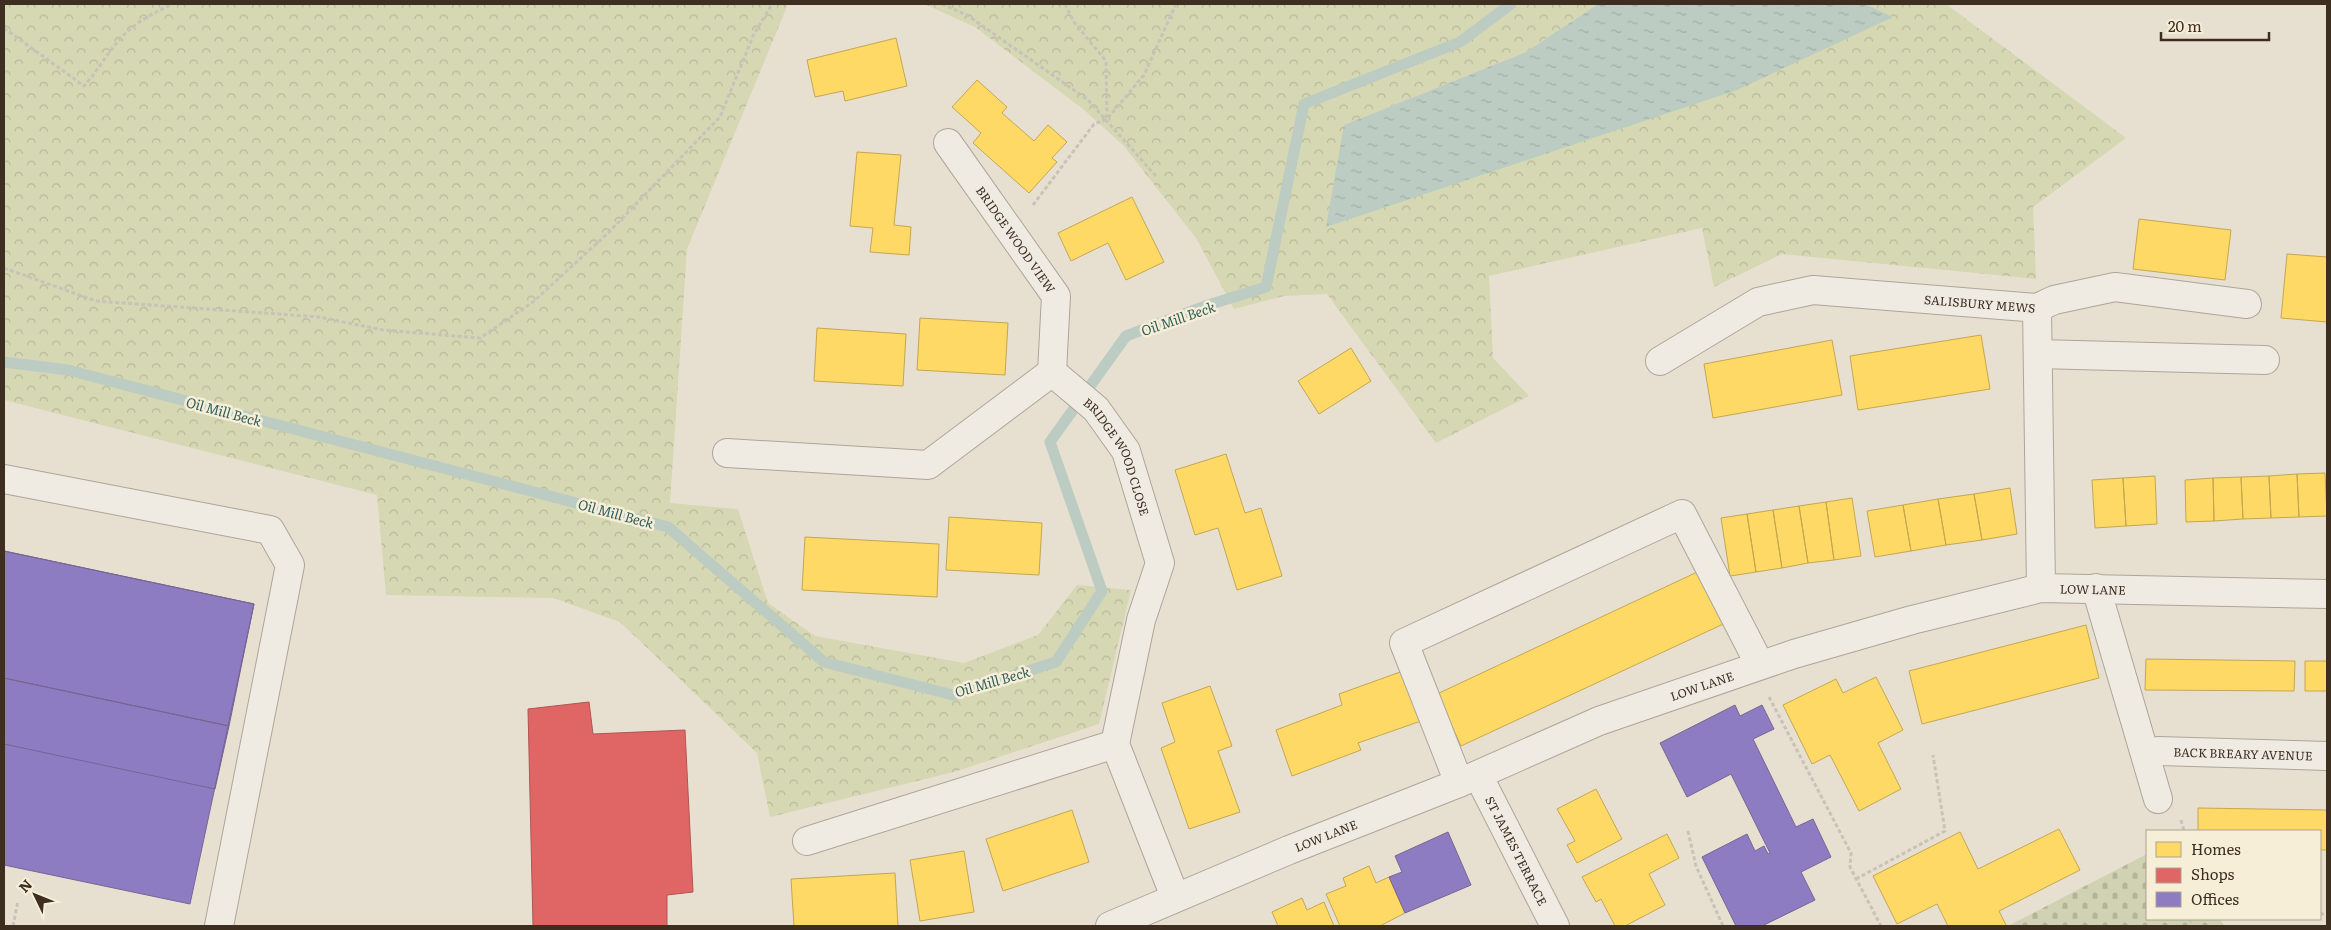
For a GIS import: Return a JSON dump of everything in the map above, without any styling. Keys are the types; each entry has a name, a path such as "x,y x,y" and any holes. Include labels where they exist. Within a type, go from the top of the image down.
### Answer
{"street":[{"name":"BRIDGE WOOD VIEW","path":"948,143 1056,296 1052,372"},
{"path":"2037,308 2054,300 2115,286 2247,304"},
{"name":"SALISBURY MEWS","path":"1660,361 1758,302 1813,290 2037,308 2041,588"},
{"path":"2038,354 2265,360"},
{"name":"BRIDGE WOOD CLOSE","path":"1052,372 1096,409 1126,451 1160,563 1141,620 1115,744"},
{"path":"727,453 928,466 1052,372"},
{"path":"4,479 270,530 290,564 219,926"},
{"name":"ST JAMES TERRACE","path":"1555,926 1468,779 1404,643 1682,514 1757,666"},
{"name":"LOW LANE","path":"1110,926 1175,897 1468,779 1599,721 1757,666 1903,623 2041,588 2327,594"},
{"path":"2096,588 2158,798"},
{"path":"807,841 1115,744 1175,897"},
{"name":"BACK BREARY AVENUE","path":"2158,751 2327,756"}],"path":[{"path":"4,28 84,86 98,70 113,46 134,26 172,4"},
{"path":"4,268 96,300 319,317 383,330 480,338 533,302 607,234 720,117 753,36 772,4"},
{"path":"942,4 967,15 1088,100 1156,176"},
{"path":"1065,4 1074,22 1106,61 1107,119"},
{"path":"1012,234 1094,124 1107,119 1144,75 1176,4"},
{"path":"1757,666 1851,853 1850,867 1881,926"},
{"path":"1856,879 1945,831 1933,755"},
{"path":"1688,831 1696,866 1723,926"},
{"path":"13,926 18,901"}],"green space":[{"path":"4,4 788,4 687,249 670,503 738,509 768,603 815,636 964,663 1038,635 1077,585 1131,590 1099,724 954,772 770,817 757,753 620,622 553,598 386,595 377,495 4,400"},
{"path":"924,4 1598,4 1526,52 1344,125 1892,17 1865,4 1946,4 2126,138 2033,207 2036,279 1782,254 1714,287 1702,228 1489,276 1493,358 1529,396 1436,443 1327,294 1284,296 1234,309 1196,238 1123,145 1083,109 975,27"},
{"path":"2146,855 2146,920 2221,920 2224,926 2008,926"}],"water":[{"path":"1598,4 1865,4 1893,17 1737,90 1326,227 1344,125 1526,52"}],"building: Homes":[{"path":"896,38 907,86 845,101 843,91 815,97 807,60"},
{"path":"977,80 1007,107 1002,113 1034,141 1048,125 1067,142 1052,158 1057,162 1029,193 973,143 981,133 952,107"},
{"path":"857,152 901,155 894,225 911,227 909,255 870,252 873,228 850,226"},
{"path":"1132,197 1164,262 1126,280 1108,243 1071,261 1058,233"},
{"path":"2139,219 2231,230 2225,280 2133,269"},
{"path":"2287,254 2327,257 2327,322 2281,318"},
{"path":"920,318 1008,323 1005,375 917,370"},
{"path":"817,328 906,334 903,386 814,381"},
{"path":"1981,335 1990,389 1858,410 1850,356"},
{"path":"1832,340 1842,395 1713,418 1704,364"},
{"path":"1351,348 1371,381 1319,414 1298,381"},
{"path":"1226,454 1245,513 1261,508 1282,576 1237,590 1218,528 1195,535 1175,470"},
{"path":"2325,473 2327,516 2299,517 2297,474"},
{"path":"2297,474 2299,517 2271,518 2269,476"},
{"path":"2155,476 2157,524 2126,526 2123,478"},
{"path":"2269,476 2271,518 2243,519 2241,477"},
{"path":"2241,477 2243,519 2214,521 2213,478"},
{"path":"2123,478 2126,526 2095,528 2092,480"},
{"path":"2213,478 2214,521 2186,522 2185,480"},
{"path":"2010,488 2017,534 1982,540 1974,494"},
{"path":"1974,494 1982,540 1946,545 1938,499"},
{"path":"1852,498 1861,556 1834,560 1826,502"},
{"path":"1938,499 1946,545 1911,551 1903,505"},
{"path":"1826,502 1834,560 1808,563 1799,506"},
{"path":"1903,505 1911,551 1875,557 1867,511"},
{"path":"1799,506 1808,563 1782,568 1773,510"},
{"path":"1773,510 1782,568 1756,572 1747,514"},
{"path":"1747,514 1756,572 1730,576 1721,518"},
{"path":"949,517 1042,523 1039,575 946,570"},
{"path":"805,537 939,544 937,597 802,590"},
{"path":"1708,567 1732,620 1461,746 1437,694"},
{"path":"2086,625 2099,678 1922,724 1909,671"},
{"path":"2146,659 2295,661 2294,691 2145,690"},
{"path":"2305,661 2327,661 2327,691 2305,691"},
{"path":"1403,671 1421,721 1358,743 1361,750 1292,776 1276,730 1342,705 1339,694"},
{"path":"1876,677 1903,730 1878,743 1901,789 1859,811 1830,755 1812,764 1783,705 1836,679 1843,693"},
{"path":"1210,686 1232,746 1218,751 1240,812 1189,829 1161,748 1175,742 1162,703"},
{"path":"1596,789 1622,839 1577,863 1567,845 1575,841 1557,809"},
{"path":"2198,808 2327,810 2327,850 2321,850 2321,830 2198,830"},
{"path":"1072,810 1089,862 1003,891 986,839"},
{"path":"2059,829 2080,870 1999,911 2006,925 2003,926 1948,926 1937,904 1897,924 1873,876 1960,832 1978,869"},
{"path":"1667,834 1679,858 1649,874 1665,905 1625,926 1615,926 1601,899 1596,902 1582,877"},
{"path":"964,851 974,912 920,921 910,860"},
{"path":"1369,866 1376,883 1389,877 1405,913 1380,926 1340,926 1326,894 1346,886 1343,878"},
{"path":"895,873 898,926 794,926 791,879"},
{"path":"1302,898 1307,910 1324,902 1334,926 1278,926 1272,912"}],"building: Shops":[{"path":"589,702 593,734 685,730 693,892 667,895 667,926 533,926 528,709"}],"building: Offices":[{"path":"4,551 254,604 229,726 4,678"},
{"path":"4,551 254,604 190,904 4,865"},
{"path":"4,678 229,726 215,789 4,744"},
{"path":"1735,705 1740,716 1762,705 1774,729 1753,739 1796,827 1813,819 1831,857 1801,872 1815,900 1762,926 1736,926 1702,857 1747,834 1755,851 1764,846 1768,854 1770,853 1731,774 1687,797 1660,743"},
{"path":"1448,832 1471,885 1405,913 1389,877 1402,872 1395,856"}],"waterway":[{"name":"Oil Mill Beck","path":"4,362 68,370 668,527 824,662 953,695 1056,662 1102,591 1050,442 1126,336 1208,305 1266,287 1304,104 1460,42 1511,4"}]}
